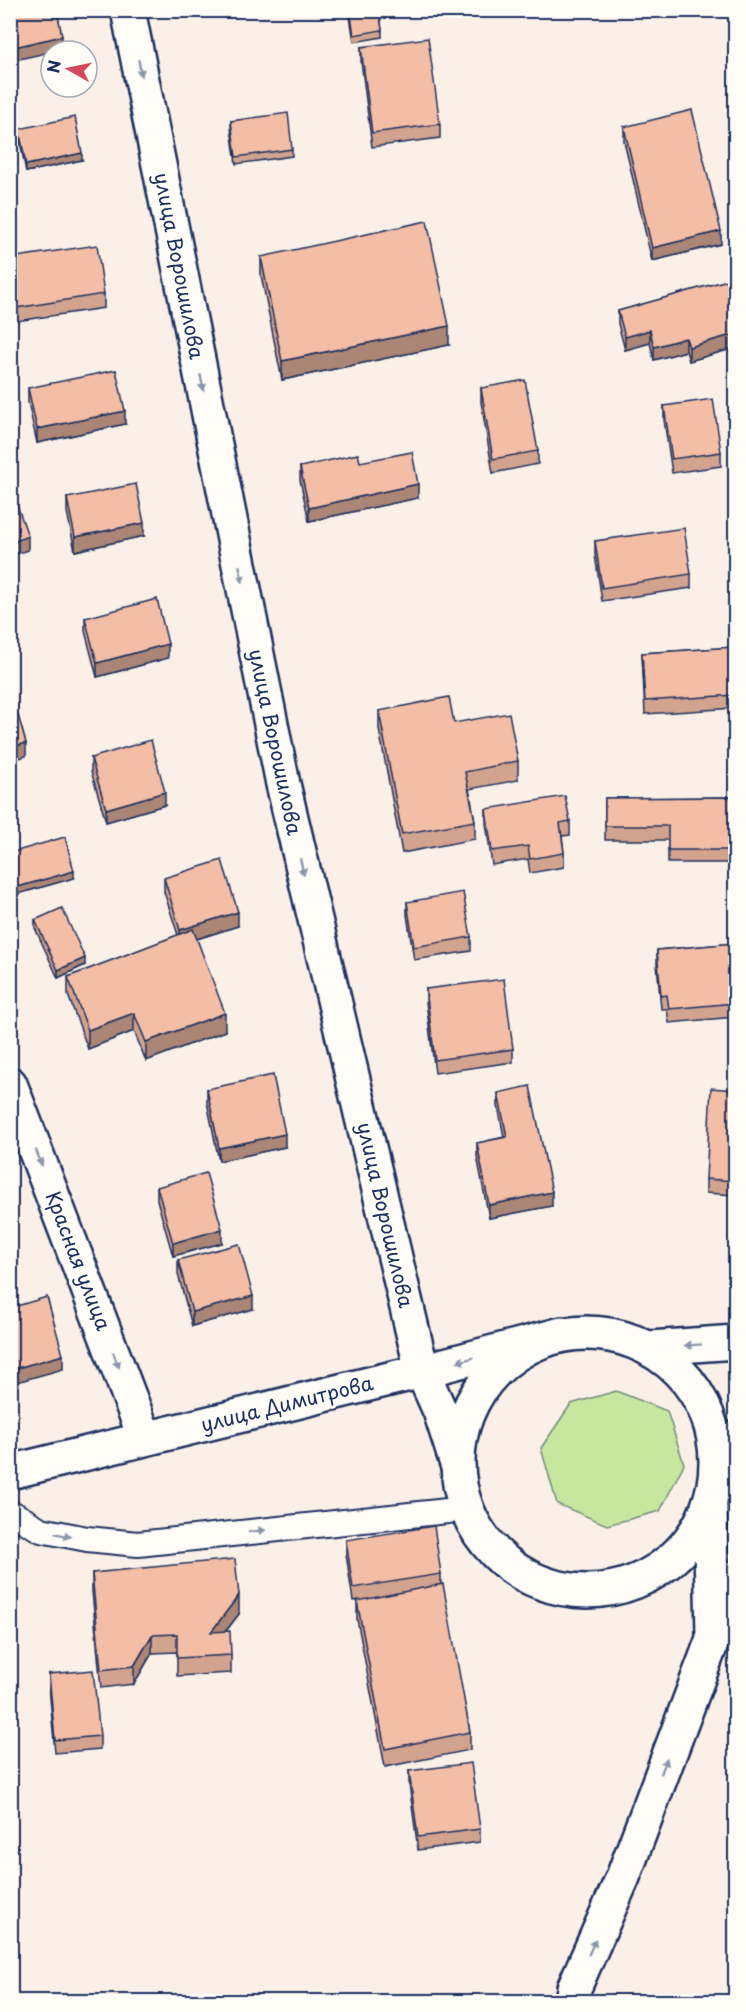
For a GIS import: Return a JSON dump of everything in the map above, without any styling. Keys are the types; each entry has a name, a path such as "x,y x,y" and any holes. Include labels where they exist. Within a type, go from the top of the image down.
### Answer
{"street":[{"name":"улица Ворошилова","path":"128,10 283,784 422,1371 440,1411 457,1464"},
{"name":"Красная улица","path":"10,1084 146,1438"},
{"path":"608,1333 650,1348 685,1376 726,1449 710,1504 688,1544 654,1574 612,1590 567,1591 524,1576 489,1547 466,1509 457,1464 464,1420 486,1380 520,1350 562,1334 608,1333"},
{"name":"улица Димитрова","path":"10,1472 422,1371 562,1334"},
{"path":"650,1348 735,1342"},
{"path":"710,1504 713,1634"},
{"path":"569,1997 623,1877 735,1578"}],"lane":[{"path":"10,1512 41,1530 87,1539 138,1544 466,1509"}],"green space":[{"path":"616,1391 667,1411 684,1464 660,1511 607,1525 557,1504 541,1448 571,1404"}],"building":[{"path":"10,10 57,10 62,36 39,39 39,41 10,48"},
{"path":"350,10 379,10 382,30 354,35"},
{"path":"428,38 440,124 372,133 361,47"},
{"path":"692,110 721,231 652,248 624,127"},
{"path":"288,113 292,149 236,157 231,121"},
{"path":"75,117 82,153 26,165 19,129"},
{"path":"427,221 449,326 282,361 261,257"},
{"path":"97,245 104,294 10,309 10,258"},
{"path":"735,278 735,334 689,347 686,338 654,347 650,330 625,337 618,311"},
{"path":"116,370 125,411 37,429 28,388"},
{"path":"525,380 538,451 493,459 481,388"},
{"path":"713,399 721,452 672,459 664,406"},
{"path":"412,452 418,484 309,508 300,467 358,454 360,462"},
{"path":"136,484 144,523 75,537 67,498"},
{"path":"10,485 28,536 10,543"},
{"path":"684,528 691,574 602,588 595,541"},
{"path":"157,599 168,644 97,663 85,618"},
{"path":"735,647 735,695 645,701 642,653"},
{"path":"13,697 26,743 10,748 10,698"},
{"path":"449,697 454,723 509,713 518,761 465,772 475,821 402,834 379,711"},
{"path":"151,740 165,792 106,809 91,758"},
{"path":"565,796 570,821 560,823 564,853 530,859 528,846 492,851 486,809"},
{"path":"735,797 735,850 668,850 668,826 605,826 605,798"},
{"path":"65,837 74,871 14,888 10,875 10,853"},
{"path":"222,860 238,912 180,930 164,878"},
{"path":"463,892 471,937 414,947 407,902"},
{"path":"62,908 85,958 58,970 35,920"},
{"path":"193,929 225,1013 146,1042 134,1013 88,1030 68,977"},
{"path":"735,943 735,1003 669,1009 667,995 661,996 657,950"},
{"path":"504,979 513,1049 435,1060 426,989"},
{"path":"273,1075 285,1134 219,1148 207,1089"},
{"path":"530,1086 552,1192 489,1205 477,1143 507,1137 498,1093"},
{"path":"711,1088 735,1090 734,1181 706,1179"},
{"path":"206,1173 222,1229 173,1243 157,1187"},
{"path":"239,1244 253,1296 192,1312 178,1260"},
{"path":"47,1297 63,1355 10,1370 10,1308"},
{"path":"434,1526 441,1574 353,1588 346,1540"},
{"path":"235,1559 239,1595 211,1632 230,1631 231,1655 177,1658 177,1634 152,1635 134,1666 101,1670 92,1573"},
{"path":"443,1584 470,1732 385,1749 357,1601"},
{"path":"93,1670 100,1736 55,1740 49,1674"},
{"path":"471,1763 480,1829 418,1837 409,1771"}]}
